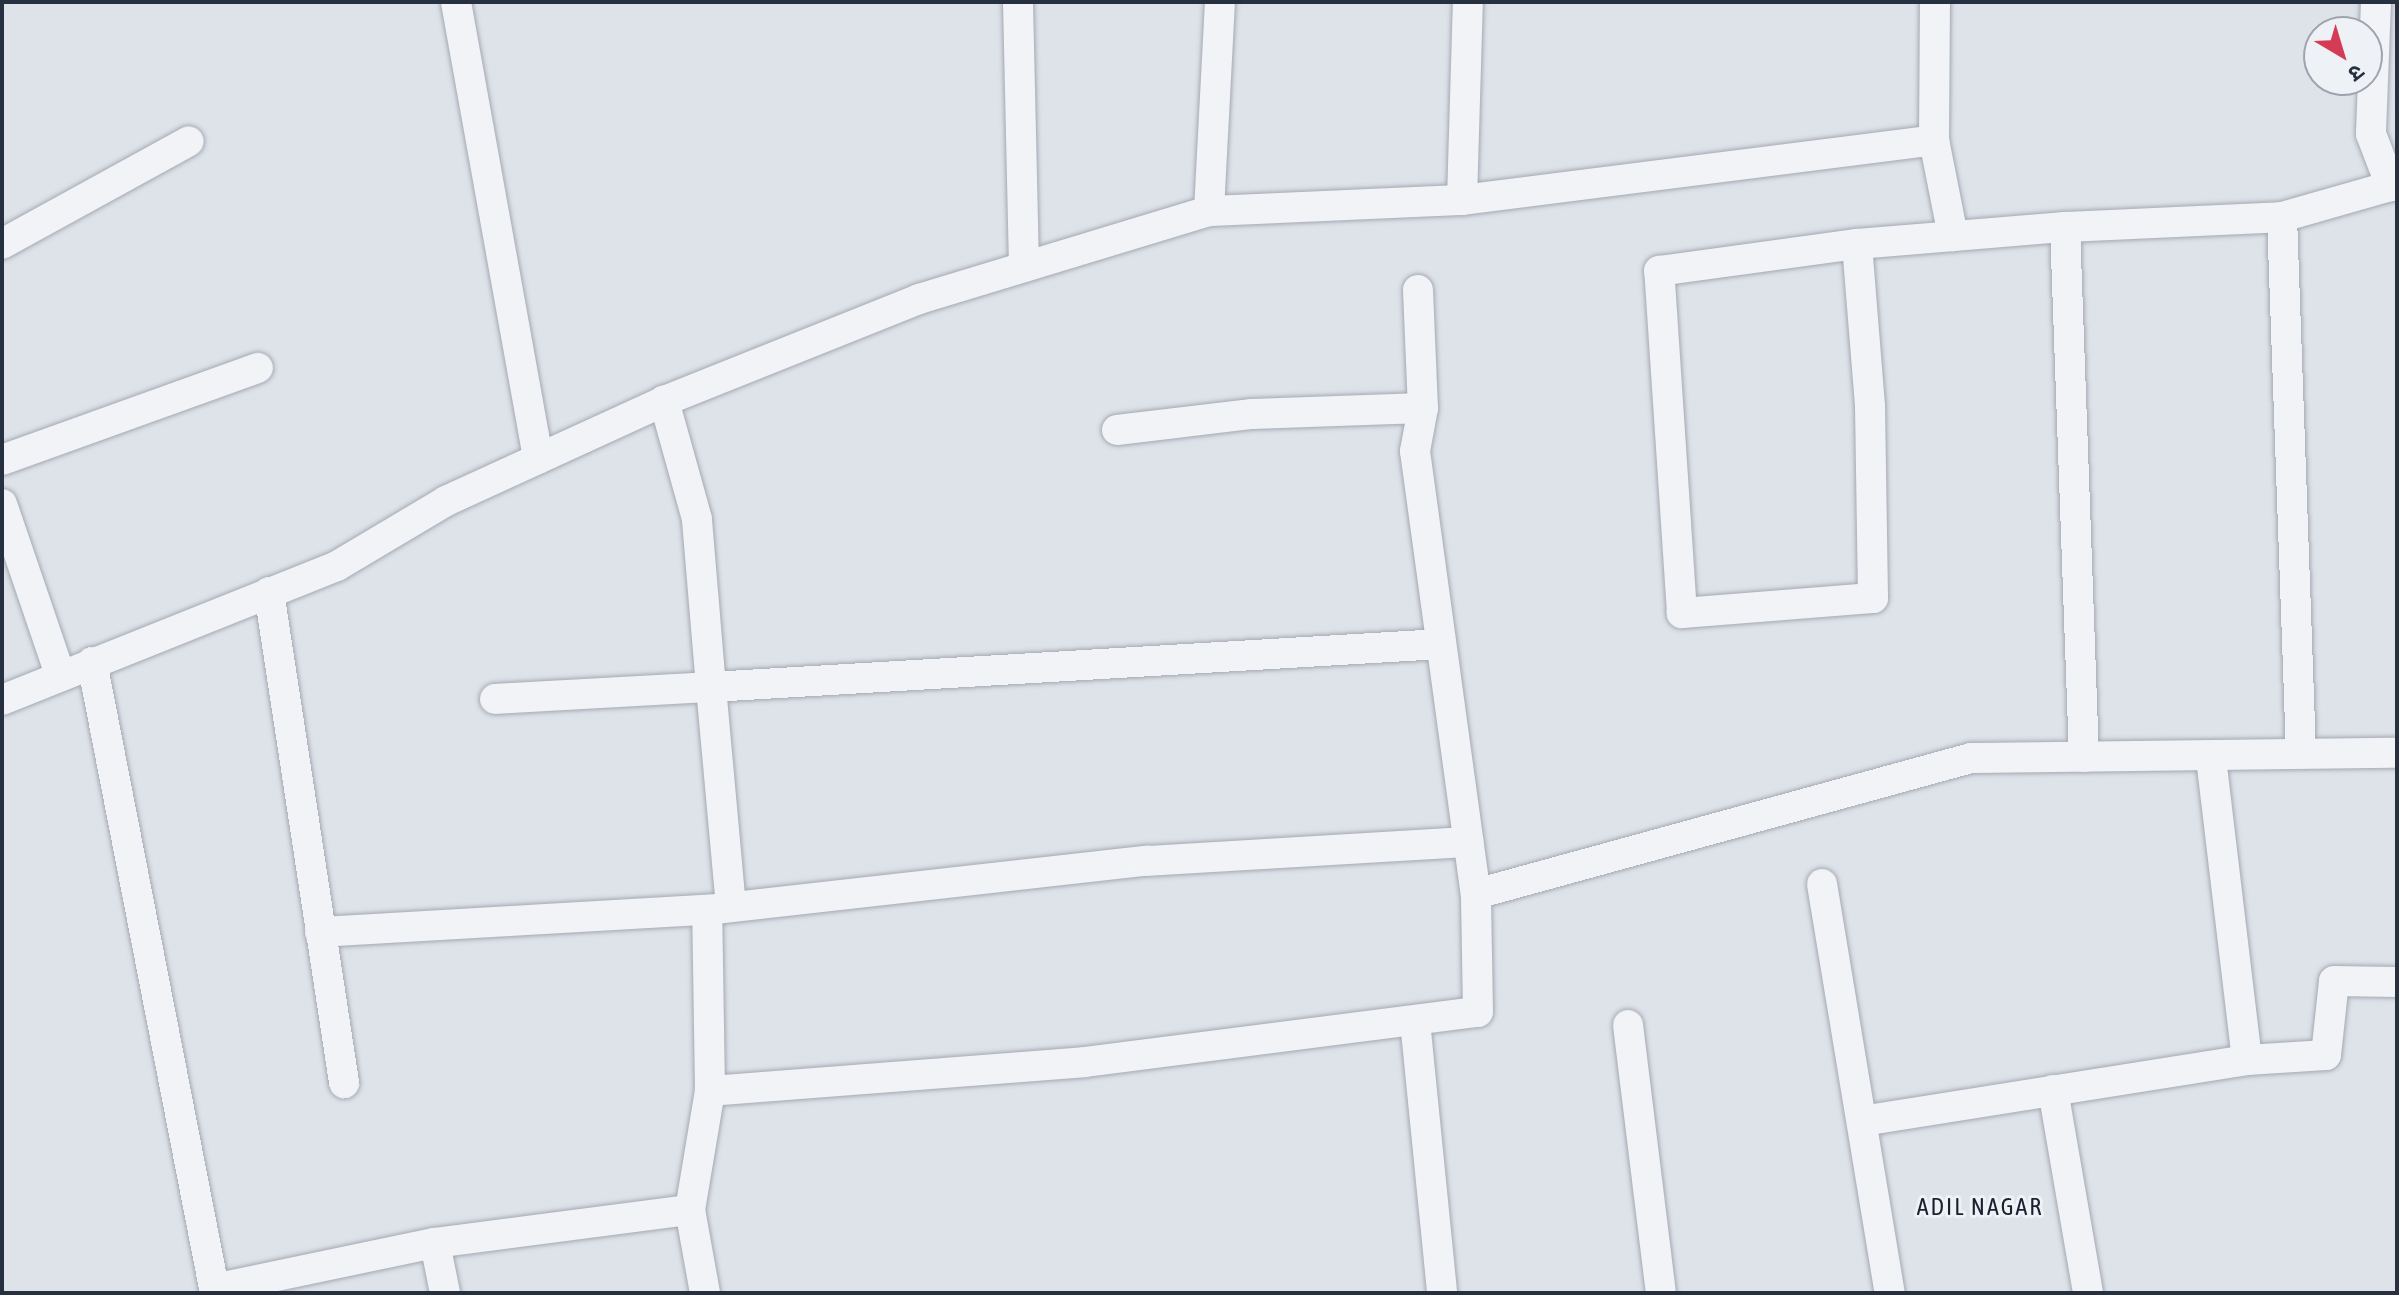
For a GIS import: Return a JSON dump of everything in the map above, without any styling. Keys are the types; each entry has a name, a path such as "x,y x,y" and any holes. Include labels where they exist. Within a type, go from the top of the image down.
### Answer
{"street":[{"path":"456,2 538,459"},
{"path":"1018,2 1024,267"},
{"path":"1209,211 1220,2"},
{"path":"1462,200 1468,2"},
{"path":"1935,2 1934,140 1953,236"},
{"path":"1857,244 1870,406 1873,598 1682,613 1659,271 1857,244 2065,227 2282,217 2394,186 2371,134 2376,2"},
{"path":"2,700 60,674 337,566 446,501 664,401 919,299 1209,211 1462,200 1934,140"},
{"path":"2,244 189,141"},
{"path":"2282,217 2301,753"},
{"path":"2065,227 2084,757"},
{"path":"710,1091 1085,1062 1478,1012 1476,894 1415,451 1423,408 1418,290"},
{"path":"2,460 258,368"},
{"path":"664,401 697,519 711,687 719,909 710,1091 690,1210 705,1293"},
{"path":"1117,430 1252,414 1423,408"},
{"path":"2,504 60,674"},
{"path":"269,592 344,1083"},
{"path":"495,699 1441,644"},
{"path":"92,662 215,1291 435,1243 690,1210"},
{"path":"1476,894 1971,758 2397,753"},
{"path":"2211,757 2247,1060"},
{"path":"320,932 719,909 1147,861 1468,842"},
{"path":"1822,884 1890,1293"},
{"path":"1862,1121 2247,1060 2326,1055 2334,981 2397,982"},
{"path":"1415,1021 1442,1293"},
{"path":"1628,1025 1661,1293"},
{"path":"2053,1090 2088,1293"},
{"path":"435,1243 445,1293"}],"district":[{"name":"ADIL NAGAR","path":"1980,1207"}]}
